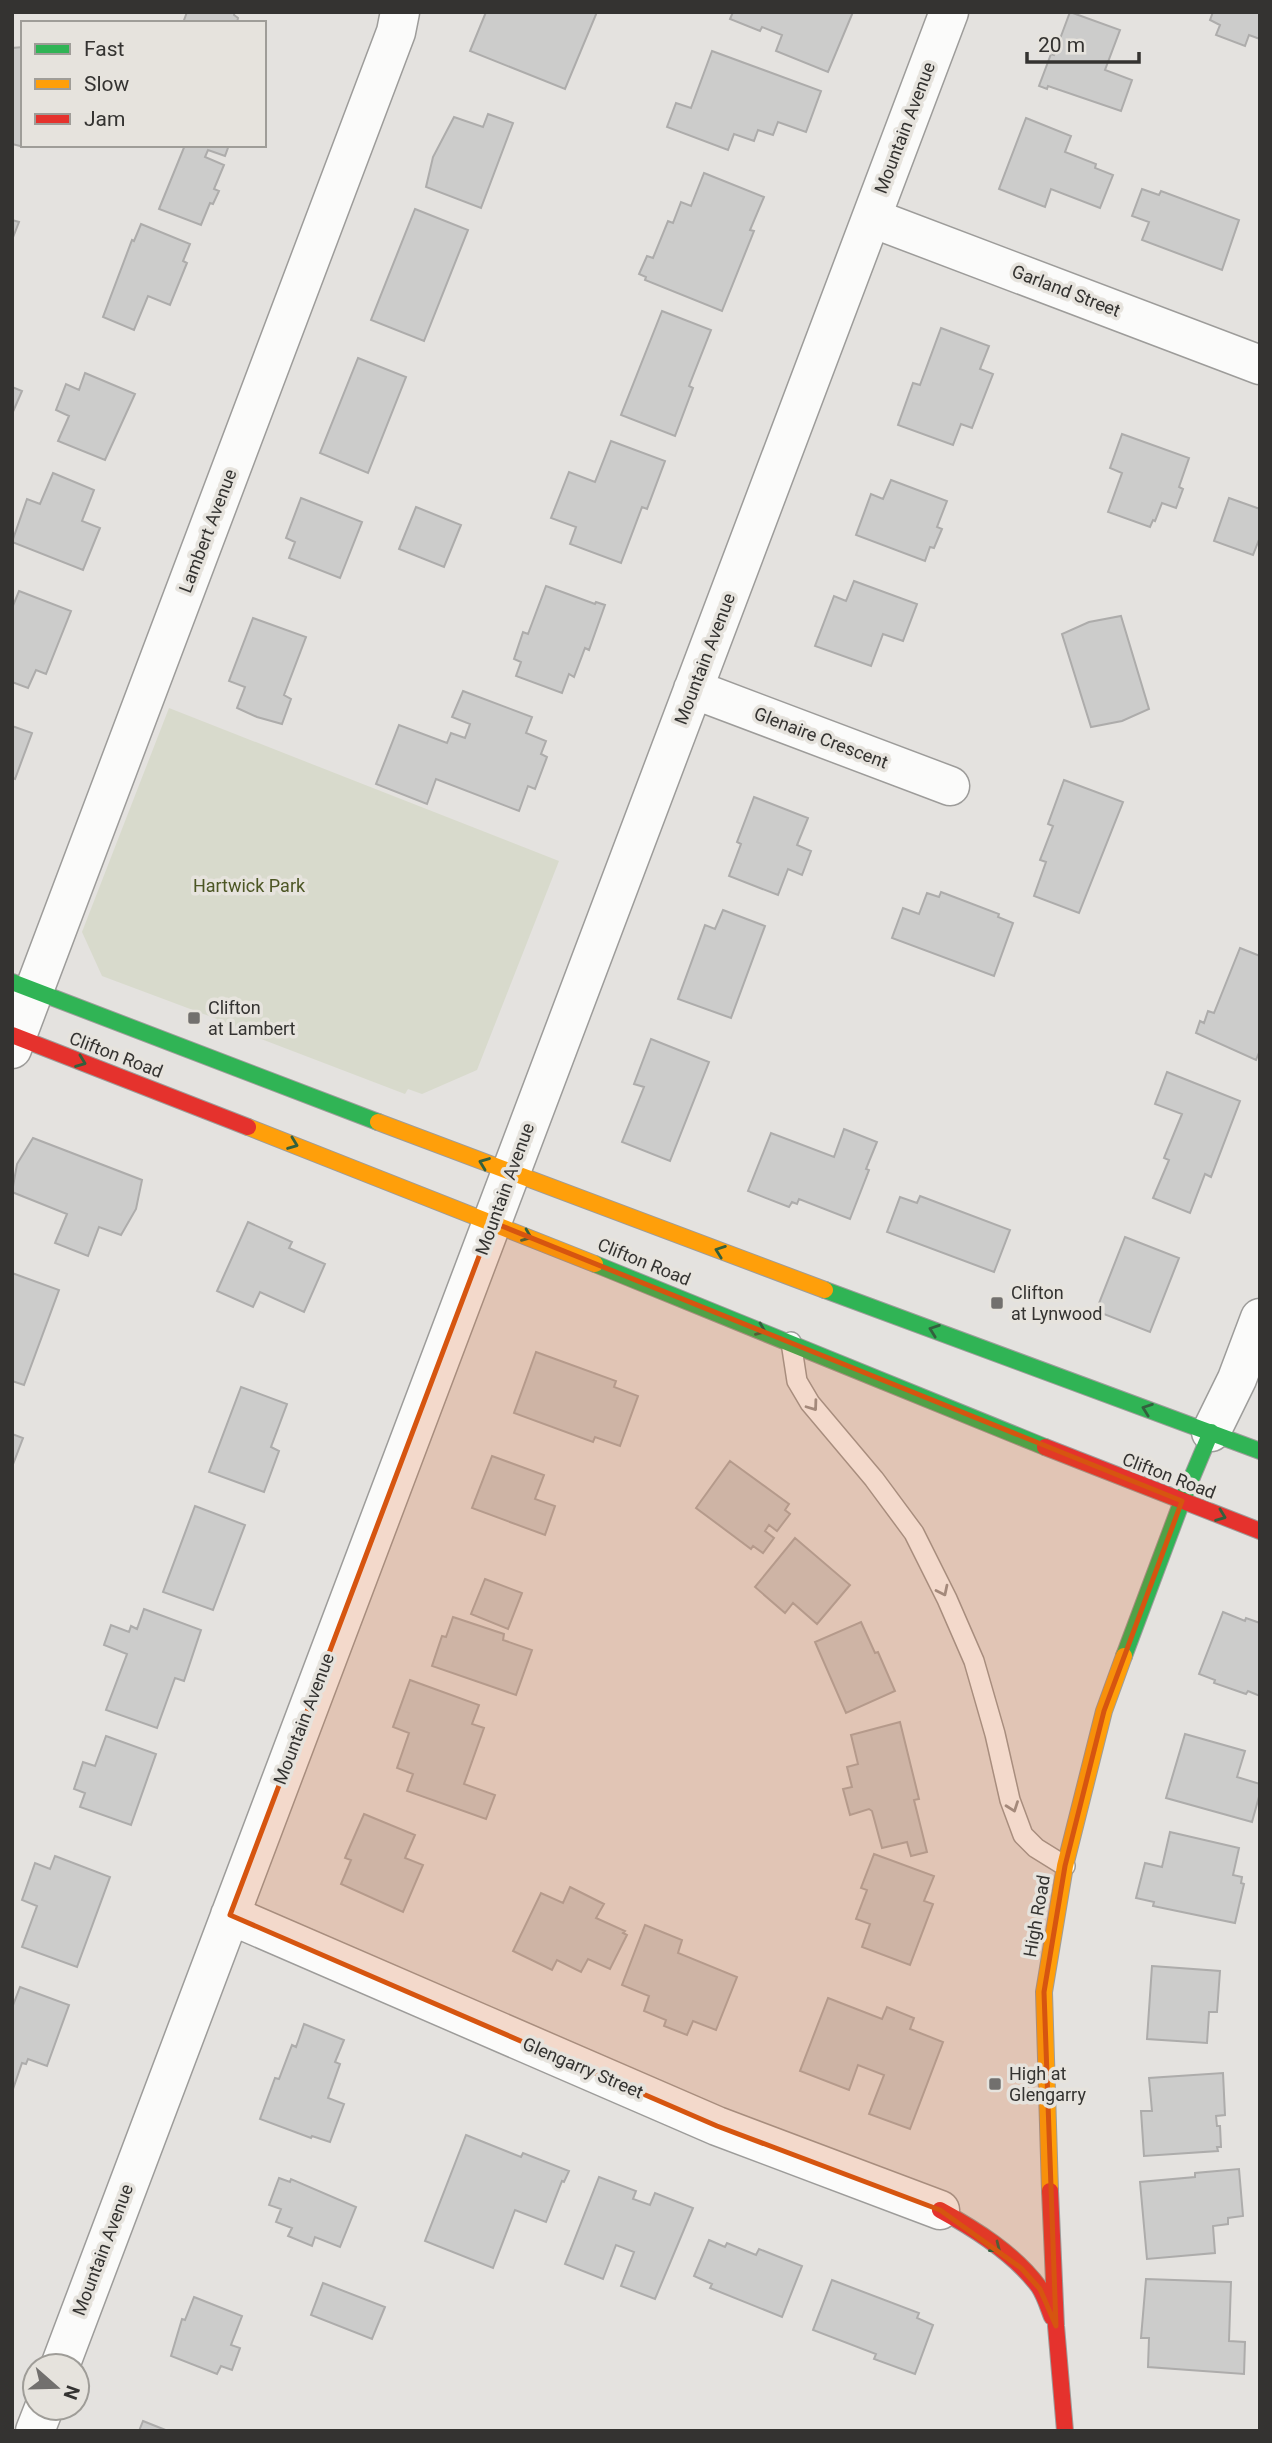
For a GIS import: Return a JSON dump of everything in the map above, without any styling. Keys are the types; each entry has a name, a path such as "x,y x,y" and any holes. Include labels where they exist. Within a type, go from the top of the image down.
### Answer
{"main road":[{"name":"Clifton Road","path":"23,987 510,1173 1260,1451"},
{"name":"Clifton Road","path":"14,1041 492,1222 1260,1531"},
{"name":"High Road","path":"1065,2431 1056,2326 1047,2139 1044,1992 1065,1866 1104,1710 1182,1501 1211,1432"},
{"path":"940,2210 977,2233 1021,2268 1040,2289 1056,2326"}],"street":[{"name":"Lambert Avenue","path":"14,1041 23,987 396,32 400,12"},
{"name":"Mountain Avenue","path":"65,2352 949,12"},
{"name":"Garland Street","path":"872,218 1260,365"},
{"name":"Glenaire Crescent","path":"693,689 950,786"},
{"path":"1211,1432 1237,1379 1260,1318"},
{"name":"Glengarry Street","path":"230,1915 717,2126 940,2210"}],"lane":[{"path":"791,1342 797,1381 810,1404 874,1479 914,1532 947,1599 974,1661 1010,1800 1023,1835 1036,1848 1065,1866"}],"highlighted area":[{"path":"492,1222 1182,1501 1104,1711 1065,1866 1044,1992 1056,2326 1040,2289 1021,2268 940,2210 717,2126 230,1915"}],"green space":[{"name":"Hartwick Park","path":"169,708 559,861 477,1070 422,1094 408,1089 405,1094 102,976 82,932"}],"building":[{"path":"187,12 235,12 234,15 238,18 237,21 184,21"},
{"path":"486,12 597,12 565,89 470,51"},
{"path":"733,12 853,12 828,72 776,51 782,35 762,27 760,31 730,19"},
{"path":"1070,12 1120,30 1105,70 1132,80 1121,111 1048,86 1047,89 1039,86"},
{"path":"1213,12 1260,12 1260,39 1249,35 1245,46 1216,35 1220,25 1210,20"},
{"path":"21,47 20,146 12,144 12,48"},
{"path":"712,51 821,91 806,132 778,122 773,135 758,130 754,141 734,134 728,150 667,127 676,103 691,108"},
{"path":"488,114 513,123 481,208 426,187 433,157 454,117 483,127"},
{"path":"1026,118 1071,136 1065,152 1096,164 1095,168 1113,175 1100,208 1051,189 1045,207 999,189"},
{"path":"184,147 228,147 225,156 208,150 205,157 224,165 214,189 219,191 213,204 210,203 201,225 159,209"},
{"path":"704,173 764,197 750,230 754,231 722,311 645,280 646,277 639,274 647,256 653,258 668,221 673,223 681,202 691,206"},
{"path":"1142,189 1159,195 1161,191 1239,220 1222,270 1142,240 1149,222 1132,216"},
{"path":"415,209 468,230 424,341 371,320"},
{"path":"12,220 19,222 12,240"},
{"path":"141,224 190,244 183,261 187,263 170,305 148,296 134,330 103,317 132,240 134,241"},
{"path":"662,311 711,330 689,386 693,388 675,436 621,415"},
{"path":"941,328 989,346 980,369 993,374 972,428 961,424 953,445 898,425 913,383 920,385"},
{"path":"358,358 406,377 368,473 320,453"},
{"path":"85,373 135,394 105,460 58,441 69,416 56,410 66,384 79,390"},
{"path":"12,387 22,391 12,414"},
{"path":"1122,434 1189,458 1179,487 1183,489 1176,508 1162,503 1150,527 1108,512 1122,473 1110,468"},
{"path":"611,441 665,461 647,509 642,507 621,563 570,544 576,527 551,518 569,472 595,482"},
{"path":"53,473 94,490 82,521 100,528 83,570 12,542 27,499 40,504"},
{"path":"891,480 947,501 937,527 942,529 934,548 930,547 925,561 856,535 871,494 883,499"},
{"path":"301,498 362,522 340,578 289,558 295,542 286,538"},
{"path":"1229,498 1260,509 1260,537 1253,555 1214,541"},
{"path":"416,507 461,525 444,567 399,549"},
{"path":"854,581 917,604 903,641 883,634 871,666 815,646 834,596 846,601"},
{"path":"546,586 595,604 605,605 589,650 585,648 574,677 569,674 562,693 516,676 521,662 514,659 523,632 528,634"},
{"path":"19,591 71,611 46,674 36,670 28,688 12,682 12,608"},
{"path":"1121,616 1149,709 1122,721 1091,727 1062,634 1089,622"},
{"path":"253,618 306,637 284,695 291,699 282,724 237,708 245,687 229,681"},
{"path":"463,691 532,717 526,733 546,741 541,754 547,757 535,789 528,786 519,811 436,779 427,804 376,784 399,725 447,743 451,733 465,738 470,724 452,717"},
{"path":"12,726 32,733 15,779 12,778"},
{"path":"1064,780 1123,802 1079,913 1034,896 1046,862 1040,860 1053,826 1048,824"},
{"path":"754,797 808,818 797,845 811,851 802,875 788,869 778,895 729,876 741,844 737,842"},
{"path":"941,892 999,914 998,917 1013,923 994,976 892,938 903,908 919,914 927,893 939,897"},
{"path":"723,910 765,926 731,1018 678,999 705,925 715,929"},
{"path":"1240,948 1260,956 1260,1050 1256,1060 1196,1033 1200,1021 1204,1023 1208,1011 1214,1013"},
{"path":"651,1039 709,1062 670,1161 622,1142 644,1087 634,1084"},
{"path":"1167,1072 1240,1101 1211,1177 1205,1174 1190,1213 1153,1198 1169,1160 1164,1158 1182,1114 1155,1104"},
{"path":"844,1129 877,1142 850,1219 799,1199 797,1204 792,1202 789,1207 748,1191 771,1133 834,1157"},
{"path":"33,1138 142,1180 136,1209 121,1235 99,1227 88,1256 55,1243 67,1214 12,1192 17,1164"},
{"path":"920,1196 1010,1230 994,1272 887,1232 900,1197 917,1203"},
{"path":"248,1222 292,1242 289,1248 325,1264 304,1312 260,1292 253,1307 217,1291"},
{"path":"1125,1237 1179,1258 1150,1332 1096,1311"},
{"path":"12,1273 59,1290 24,1385 12,1381"},
{"path":"536,1352 616,1381 614,1387 638,1396 620,1446 595,1437 593,1442 514,1413"},
{"path":"241,1387 287,1404 271,1447 279,1451 264,1492 209,1472"},
{"path":"12,1434 23,1438 12,1467"},
{"path":"492,1456 544,1475 535,1499 555,1506 545,1535 472,1508"},
{"path":"730,1461 789,1504 785,1510 790,1514 777,1531 769,1525 765,1531 774,1538 763,1553 753,1546 751,1549 696,1508"},
{"path":"195,1506 245,1525 213,1610 163,1592"},
{"path":"795,1538 850,1585 817,1624 793,1603 785,1613 755,1587"},
{"path":"485,1579 522,1593 508,1629 471,1614"},
{"path":"144,1609 201,1630 184,1681 175,1678 157,1728 106,1710 127,1654 104,1645 111,1625 129,1632 131,1626 137,1629"},
{"path":"1223,1612 1245,1621 1246,1618 1260,1623 1260,1696 1214,1683 1215,1680 1199,1674"},
{"path":"453,1617 504,1634 503,1640 532,1650 516,1695 432,1666 442,1636 446,1637"},
{"path":"861,1622 895,1691 846,1713 815,1642"},
{"path":"410,1680 479,1705 472,1724 484,1728 464,1784 495,1795 486,1819 407,1791 413,1774 397,1768 409,1733 393,1727"},
{"path":"900,1722 919,1799 914,1800 927,1852 911,1856 907,1842 882,1848 872,1811 869,1809 850,1815 843,1789 852,1787 847,1767 858,1764 851,1735"},
{"path":"1185,1734 1245,1751 1237,1777 1260,1784 1252,1822 1166,1798"},
{"path":"106,1736 156,1754 131,1825 80,1807 85,1793 74,1789 83,1762 95,1766"},
{"path":"364,1814 415,1835 405,1858 423,1865 403,1912 341,1884 351,1860 345,1858"},
{"path":"1170,1832 1239,1848 1233,1875 1242,1877 1241,1883 1244,1884 1235,1923 1153,1906 1154,1902 1136,1898 1145,1863 1162,1867"},
{"path":"874,1854 934,1876 924,1901 933,1904 910,1965 862,1947 870,1924 856,1919 867,1890 861,1888"},
{"path":"55,1856 110,1877 77,1967 22,1947 37,1906 22,1900 35,1863 50,1869"},
{"path":"570,1887 604,1904 596,1918 625,1931 623,1933 627,1935 610,1969 588,1959 581,1972 557,1960 552,1970 513,1951 541,1893 563,1903"},
{"path":"645,1925 682,1940 678,1953 737,1977 716,2030 693,2021 687,2035 664,2026 666,2020 644,2011 649,1996 622,1985"},
{"path":"1152,1966 1220,1971 1217,2012 1209,2012 1207,2043 1147,2039"},
{"path":"20,1987 69,2005 47,2066 28,2059 26,2064 22,2063 12,2092 12,2008"},
{"path":"828,1998 882,2019 887,2007 914,2018 910,2029 943,2042 910,2129 869,2114 884,2075 858,2065 849,2090 800,2071"},
{"path":"304,2024 344,2040 335,2062 340,2064 328,2098 344,2104 330,2142 312,2136 311,2138 260,2119 275,2078 279,2079 292,2045 296,2047"},
{"path":"1223,2073 1225,2115 1216,2116 1217,2126 1220,2126 1221,2147 1217,2147 1218,2151 1144,2156 1141,2111 1152,2111 1149,2078"},
{"path":"466,2135 521,2157 523,2153 569,2171 564,2182 562,2181 546,2222 515,2210 493,2268 425,2241"},
{"path":"1239,2169 1243,2216 1228,2218 1228,2224 1213,2226 1215,2253 1147,2259 1140,2182 1195,2177 1195,2173"},
{"path":"599,2177 636,2191 633,2199 650,2205 655,2193 693,2208 655,2299 621,2286 634,2252 616,2245 603,2279 565,2264"},
{"path":"279,2178 290,2182 291,2179 356,2207 340,2247 315,2237 312,2246 288,2236 292,2228 276,2222 281,2209 269,2205"},
{"path":"709,2240 725,2247 727,2243 756,2255 759,2249 802,2266 782,2317 710,2288 712,2284 694,2276"},
{"path":"1146,2279 1231,2282 1229,2341 1245,2342 1244,2374 1148,2367 1149,2338 1141,2338"},
{"path":"832,2280 919,2313 917,2318 933,2325 915,2374 874,2359 876,2354 813,2330"},
{"path":"323,2283 385,2307 372,2339 311,2315"},
{"path":"194,2297 242,2316 231,2345 240,2348 232,2370 221,2366 217,2374 171,2356 182,2319 185,2320"},
{"path":"143,2421 168,2431 139,2431"}],"traffic: fast":[{"path":"12,982 378,1122"},
{"path":"595,1264 1045,1447"},
{"path":"825,1290 1260,1451"},
{"path":"1124,1656 1211,1432"}],"traffic: slow":[{"path":"378,1122 825,1290"},
{"path":"248,1127 595,1264"},
{"path":"1050,2191 1044,1992 1065,1866 1104,1711 1124,1656"}],"traffic: jam":[{"path":"12,1035 248,1127"},
{"path":"1045,1447 1260,1531"},
{"path":"1050,2191 1056,2326 1065,2431"},
{"path":"940,2210 980,2234 1018,2264 1039,2287 1052,2317"}],"place":[{"name":"Clifton at Lambert","path":"194,1018"},
{"name":"Clifton at Lynwood","path":"997,1303"},
{"name":"High at Glengarry","path":"995,2084"}]}
